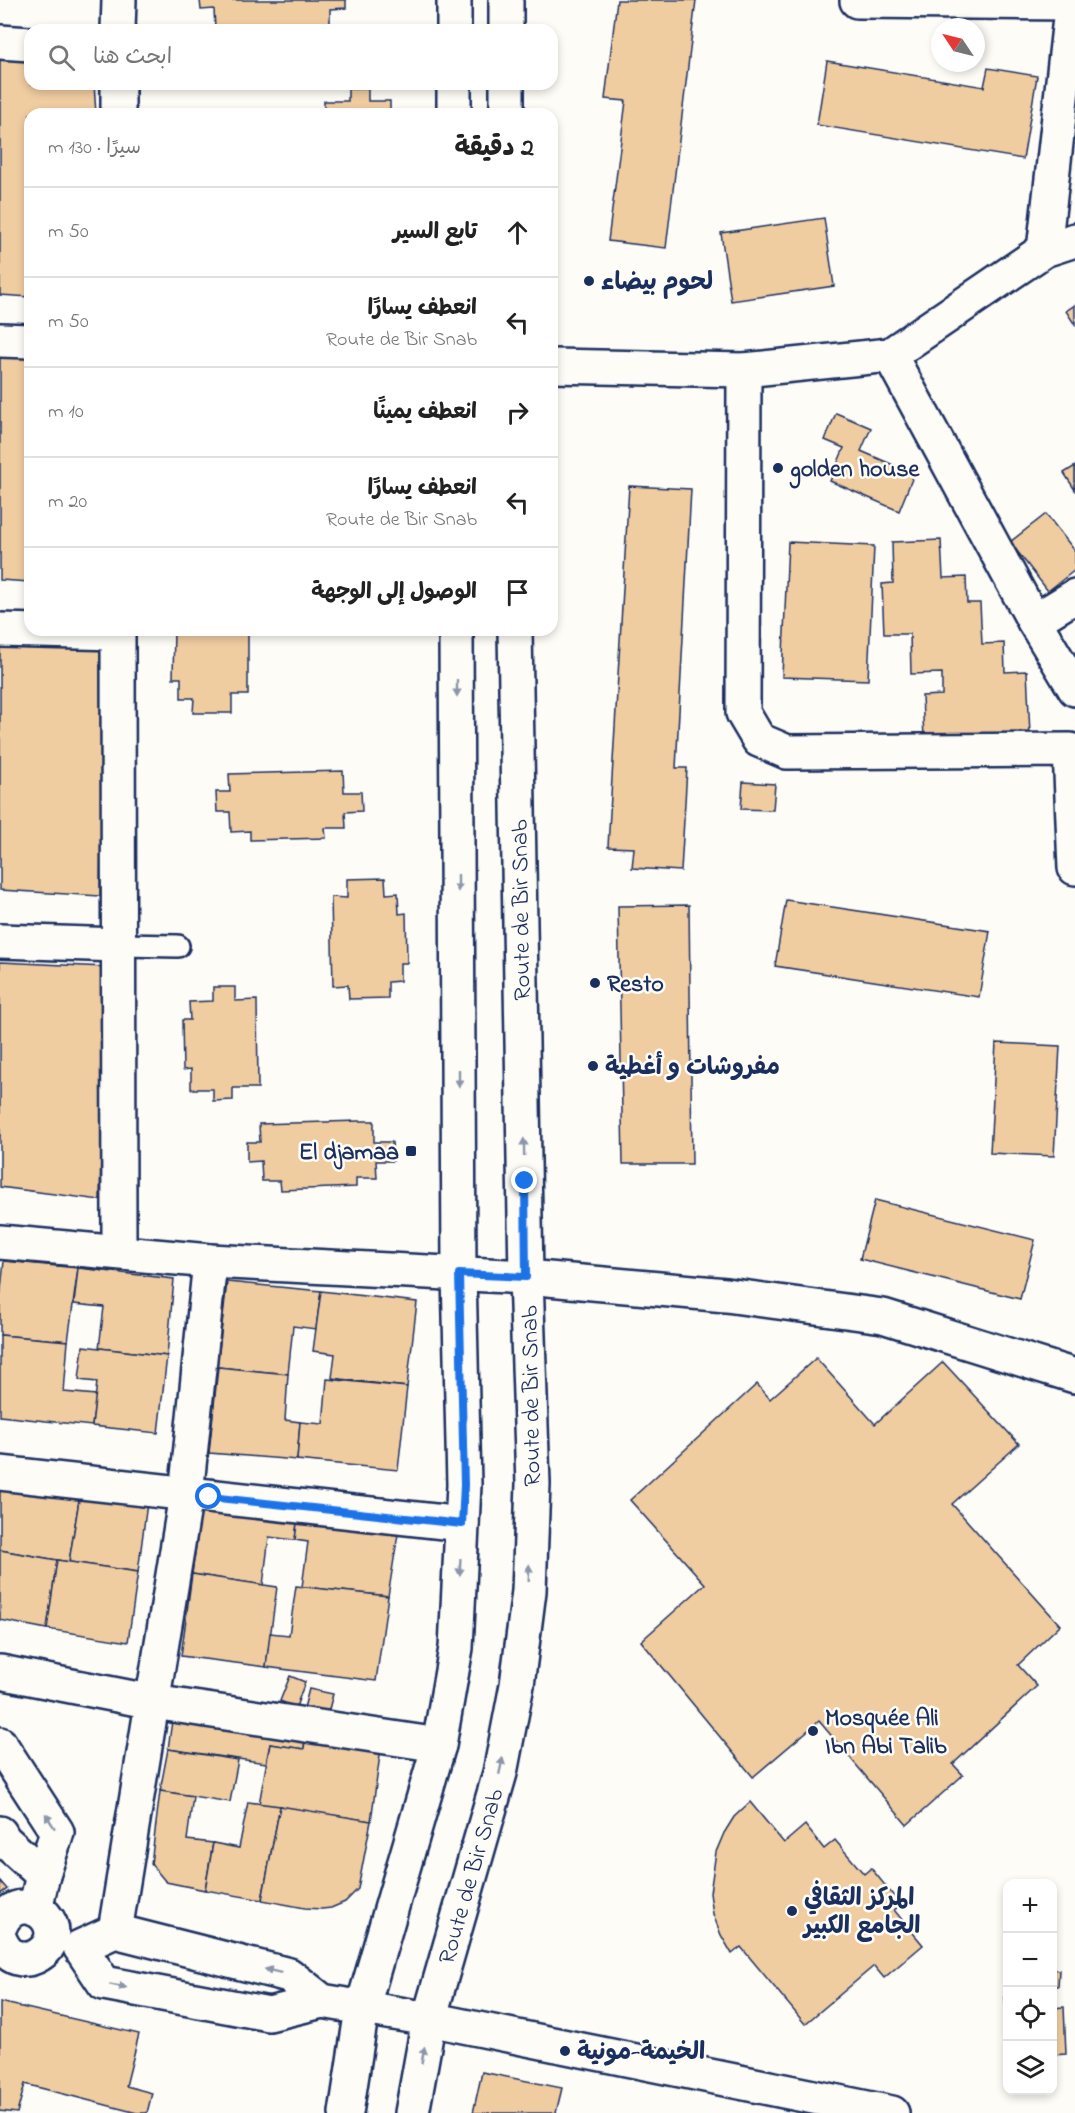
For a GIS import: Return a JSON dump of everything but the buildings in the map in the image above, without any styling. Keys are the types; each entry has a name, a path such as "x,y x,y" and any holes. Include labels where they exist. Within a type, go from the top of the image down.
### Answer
{"street":[{"path":"118,24 119,0"},
{"path":"454,0 454,24"},
{"path":"506,0 506,24"},
{"path":"857,1 1073,2 1044,250"},
{"path":"0,42 24,44"},
{"path":"118,90 118,108"},
{"path":"454,90 454,108"},
{"path":"507,90 507,108"},
{"path":"558,366 744,370 890,355 1044,250 1075,240"},
{"path":"0,340 24,341"},
{"path":"890,355 1034,621 1075,689"},
{"path":"744,370 743,713 759,740 787,752 1072,750 1075,868"},
{"path":"1034,621 1075,596"},
{"path":"0,630 24,630"},
{"path":"118,636 119,1251"},
{"path":"346,2113 362,2009 439,1745 456,1648 464,1485 459,1274 456,636"},
{"name":"Route de Bir Snab","path":"412,2113 429,2019 500,1773 518,1674 529,1591 533,1484 526,1277 515,636"},
{"path":"0,942 120,945"},
{"path":"0,1242 210,1261 526,1277 726,1295 884,1316 1075,1377"},
{"path":"115,1931 186,1495 210,1261"},
{"path":"0,1473 462,1524"},
{"path":"0,1672 153,1702 439,1745"},
{"path":"0,1744 57,1832 35,1909"},
{"path":"0,1833 4,1840 43,1875"},
{"path":"0,1926 4,1917 18,1907 35,1909 43,1913 51,1928 104,1983 269,2014 321,2001 429,2019 798,2104 892,2113"},
{"path":"0,1941 4,1950 11,1955 28,1959 43,1952 49,1945 115,1931 289,1976 321,2001"}],"lane":[{"path":"120,945 178,946"}],"place":[{"name":"لحوم بيضاء","path":"589,281"},
{"name":"golden house","path":"778,468"},
{"name":"Resto","path":"595,983"},
{"name":"مفروشات و أغطية","path":"593,1066"},
{"name":"El djamaa","path":"411,1151"},
{"name":"Mosquée Ali Ibn Abi Talib","path":"813,1731"},
{"name":"المركز الثقافي الجامع الكبير","path":"792,1911"},
{"name":"الخيمة-مونية","path":"565,2051"}],"route":[{"path":"209,1497 462,1524 464,1485 459,1274 526,1277 525,1181"}]}
